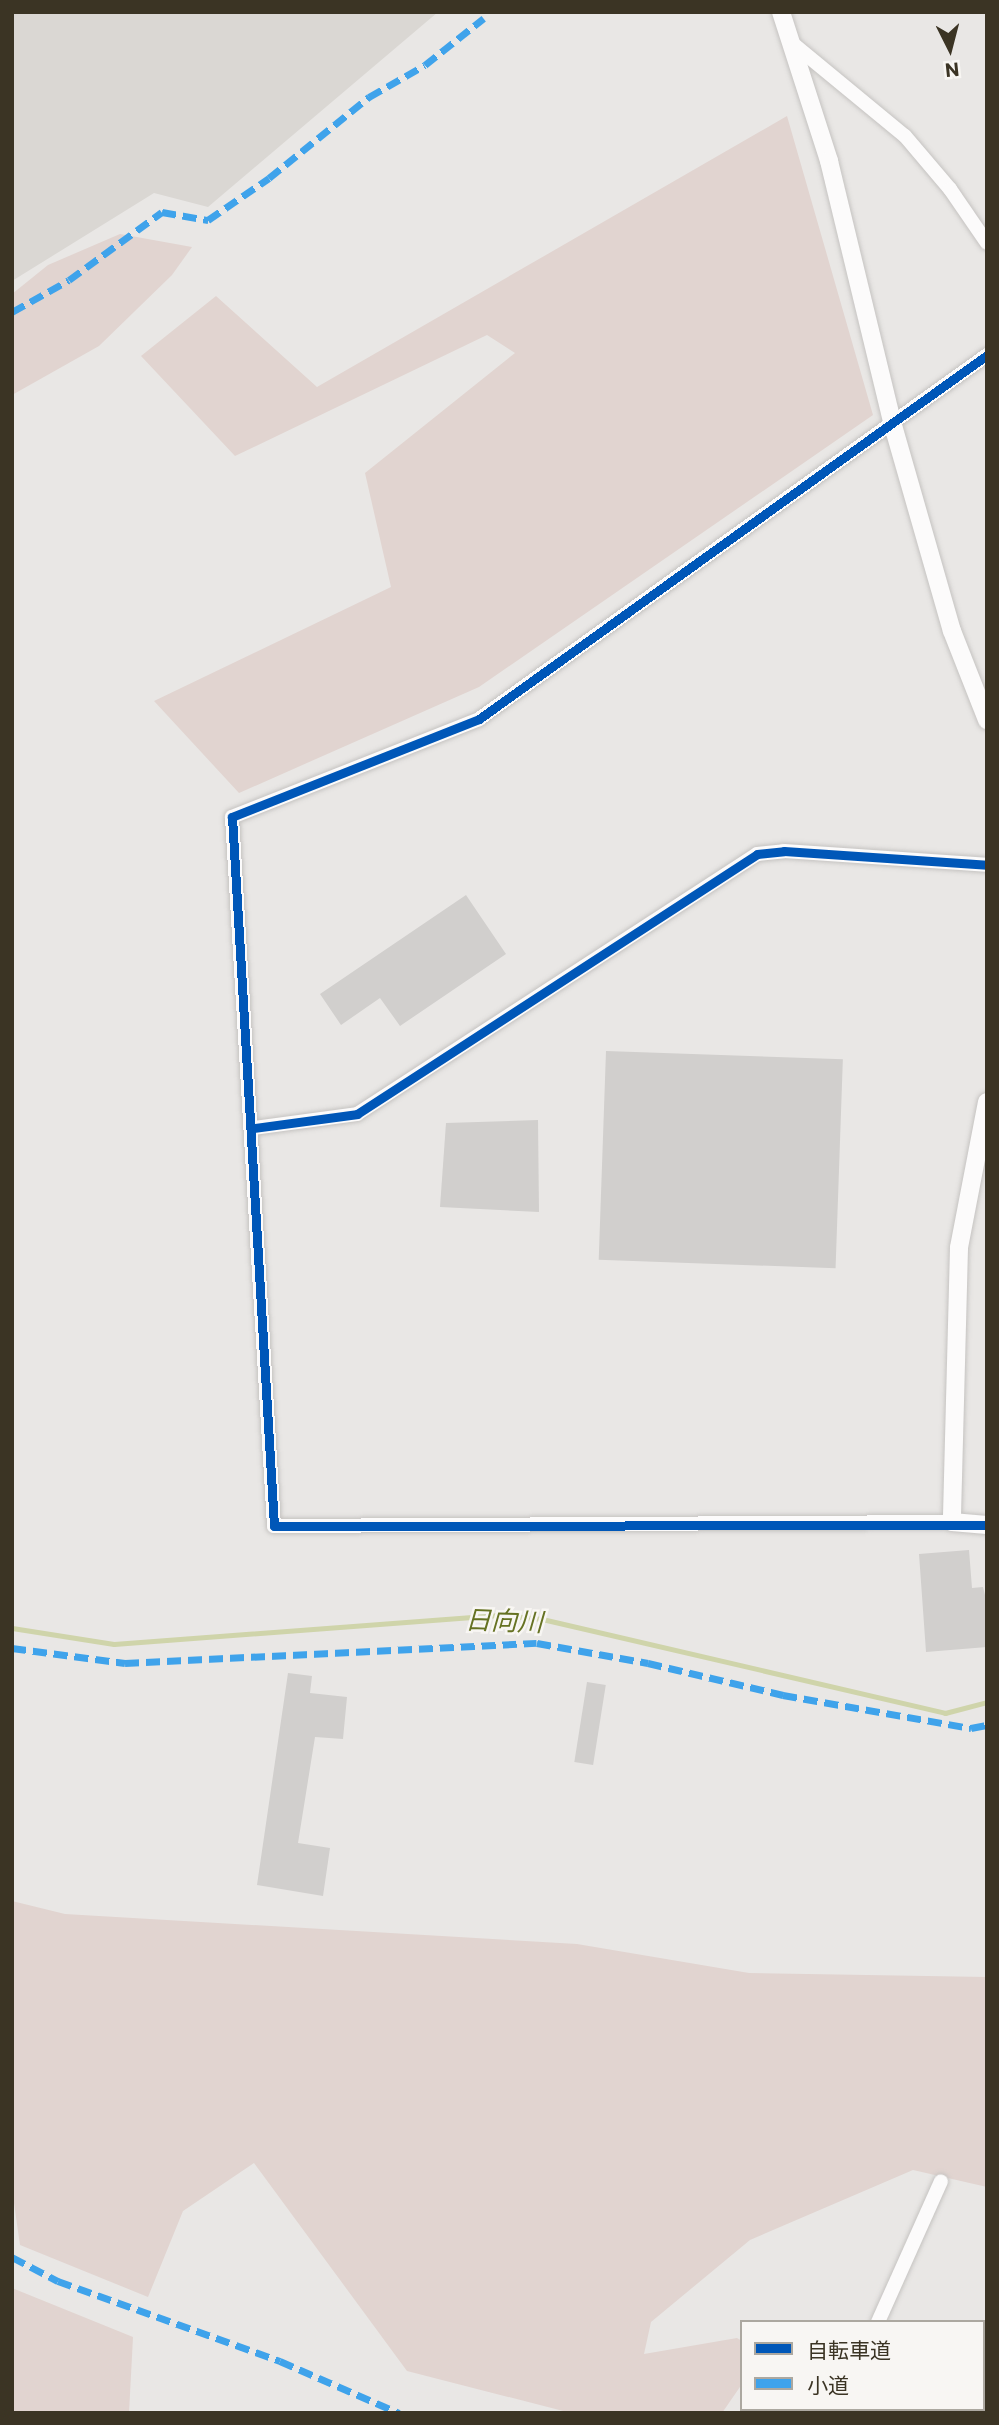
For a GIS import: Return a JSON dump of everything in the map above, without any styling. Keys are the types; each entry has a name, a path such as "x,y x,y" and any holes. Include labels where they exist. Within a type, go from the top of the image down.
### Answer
{"street":[{"path":"781,12 830,160 892,422 952,631 987,720"},
{"path":"790,42 905,136 950,189 987,243"},
{"path":"987,355 479,719 232,817 254,1128 274,1525 952,1522 987,1525"},
{"path":"254,1128 357,1114 757,854 784,850 987,865"},
{"path":"952,1522 959,1248 987,1102"},
{"path":"879,2320 941,2181"}],"shaded area":[{"path":"12,12 438,12 208,207 154,193 12,281"},
{"path":"787,116 873,415 479,687 239,793 154,701 391,587 365,473 515,353 487,335 235,456 141,356 216,296 317,387"},
{"path":"120,234 192,247 172,275 99,346 12,395 12,294 48,265"},
{"path":"12,1901 65,1914 577,1944 749,1973 987,1977 987,2187 913,2170 750,2240 651,2322 644,2354 737,2338 740,2340 740,2387 722,2413 571,2413 407,2371 254,2163 183,2211 148,2297 20,2245 12,2189"},
{"path":"12,2288 133,2337 129,2413 12,2413"}],"building":[{"path":"466,895 506,954 400,1026 380,998 341,1025 320,994"},
{"path":"606,1051 843,1059 836,1268 599,1260"},
{"path":"538,1120 539,1212 440,1207 446,1123"},
{"path":"969,1550 972,1588 983,1587 987,1603 987,1647 926,1652 919,1554"},
{"path":"288,1673 312,1676 310,1693 347,1697 343,1739 315,1737 298,1843 330,1848 323,1896 257,1885"},
{"path":"587,1682 606,1685 593,1765 574,1762"}],"waterway":[{"name":"日向川","path":"12,1628 114,1644 502,1615 542,1619 945,1713 987,1702"}],"marked path":[{"path":"12,312 69,280 162,212 208,220 269,178 369,97 425,65 484,18"},
{"path":"12,1648 125,1663 537,1643 648,1663 783,1695 971,1728 987,1725"},
{"path":"12,2257 58,2281 280,2361 399,2413"}],"cycle path":[{"path":"987,355 479,719 232,817 274,1526 987,1525"},
{"path":"254,1128 357,1114 757,854 784,851 987,865"}]}
